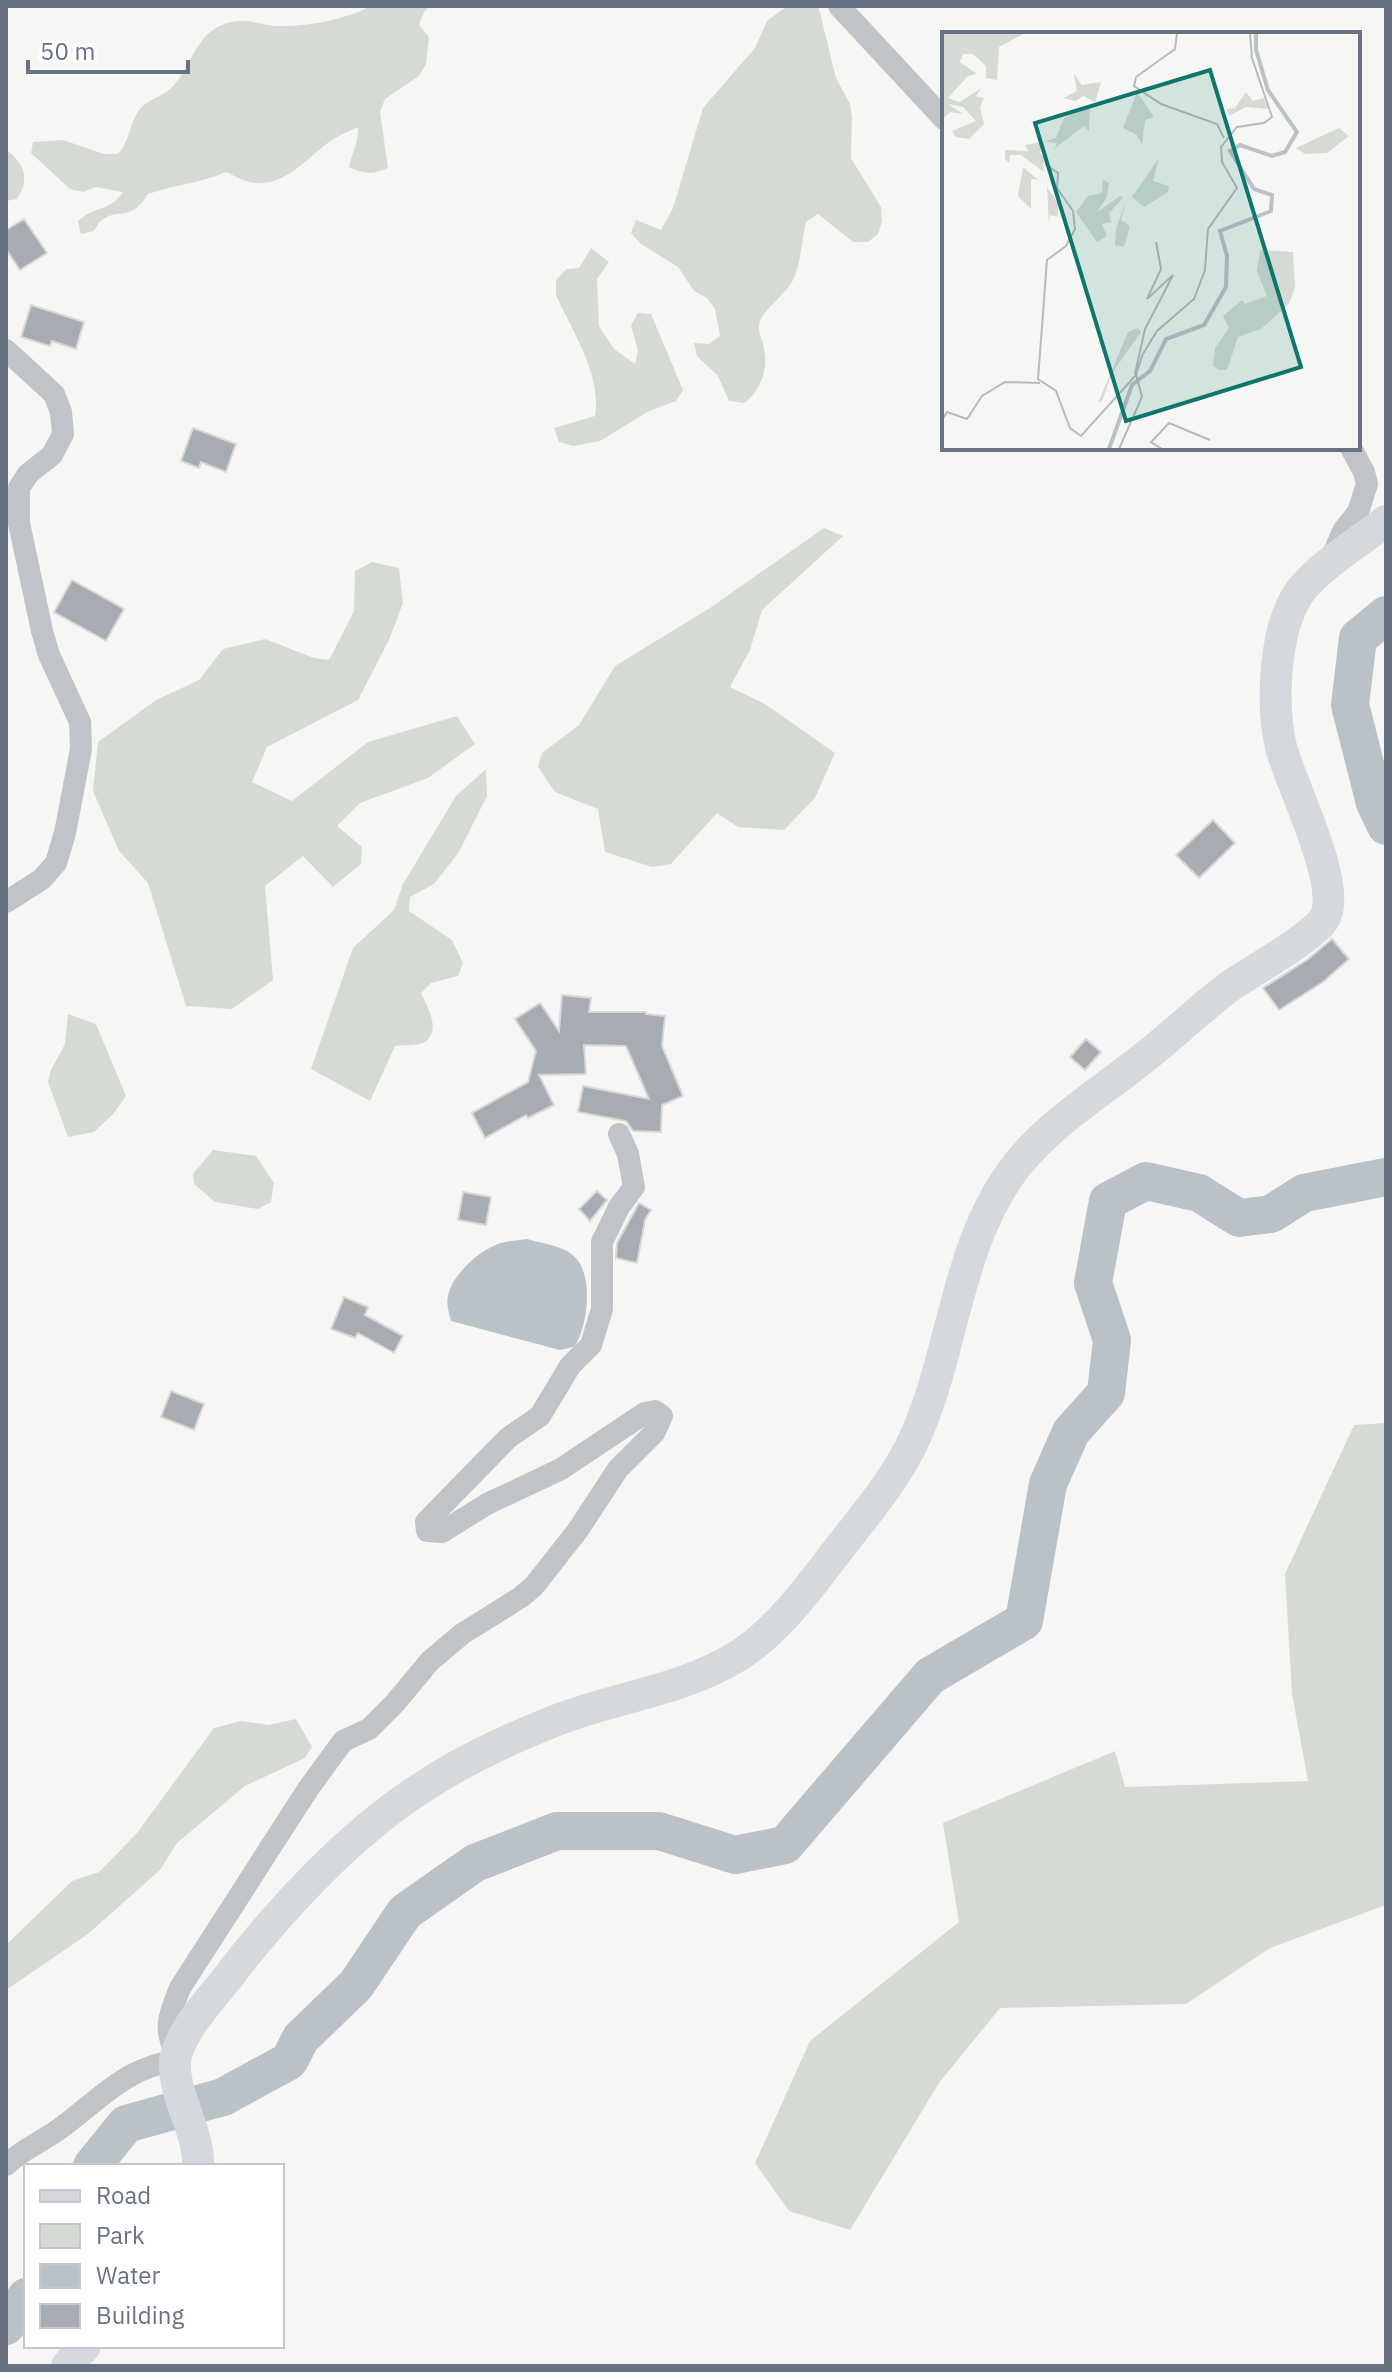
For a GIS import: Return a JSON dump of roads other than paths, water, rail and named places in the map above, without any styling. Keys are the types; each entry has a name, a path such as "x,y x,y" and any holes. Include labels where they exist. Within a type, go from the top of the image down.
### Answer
{"street":[{"path":"839,6 942,117"},
{"path":"6,350 54,394 61,412 63,434 52,455 28,474 19,488 19,523 42,631 49,655 80,722 81,749 56,863 42,879 6,902"},
{"path":"1328,566 1336,544 1364,498 1367,484 1352,450"},
{"path":"177,2068 188,2033 269,1924 379,1818 476,1755 551,1721 711,1670 741,1654 795,1603 883,1493 910,1447 930,1397 980,1226 995,1195 1022,1159 1059,1123 1151,1053 1222,992 1306,936 1324,920 1329,906 1329,887 1281,748 1276,698 1281,644 1293,604 1302,587 1386,521"},
{"path":"198,2164 195,2133 168,2036 168,2019 180,1988 308,1789 343,1741 369,1729 430,1661 462,1634 534,1586 578,1530 618,1469 654,1433 662,1416 655,1411 645,1413 561,1469 487,1504 442,1532 427,1531 426,1522 508,1438 540,1416 570,1366 591,1345 602,1309 602,1242 619,1207 634,1187 628,1154 619,1134"},
{"path":"6,2165 15,2155 55,2132 138,2070 177,2068"},
{"path":"67,2366 83,2348"}],"water":[{"path":"527,1239 565,1250 581,1266 587,1302 583,1327 574,1347 560,1350 451,1321 448,1296 461,1271 493,1246"}],"waterway":[{"path":"1386,615 1358,638 1350,705 1375,803 1386,826"},
{"path":"94,2164 126,2124 223,2097 289,2061 301,2038 356,1985 405,1912 475,1863 557,1831 659,1831 735,1855 785,1845 930,1676 1024,1621 1048,1484 1071,1432 1106,1393 1112,1340 1093,1283 1108,1201 1146,1181 1199,1193 1239,1218 1271,1214 1304,1193 1386,1177"},
{"path":"6,2326 24,2300"}]}
